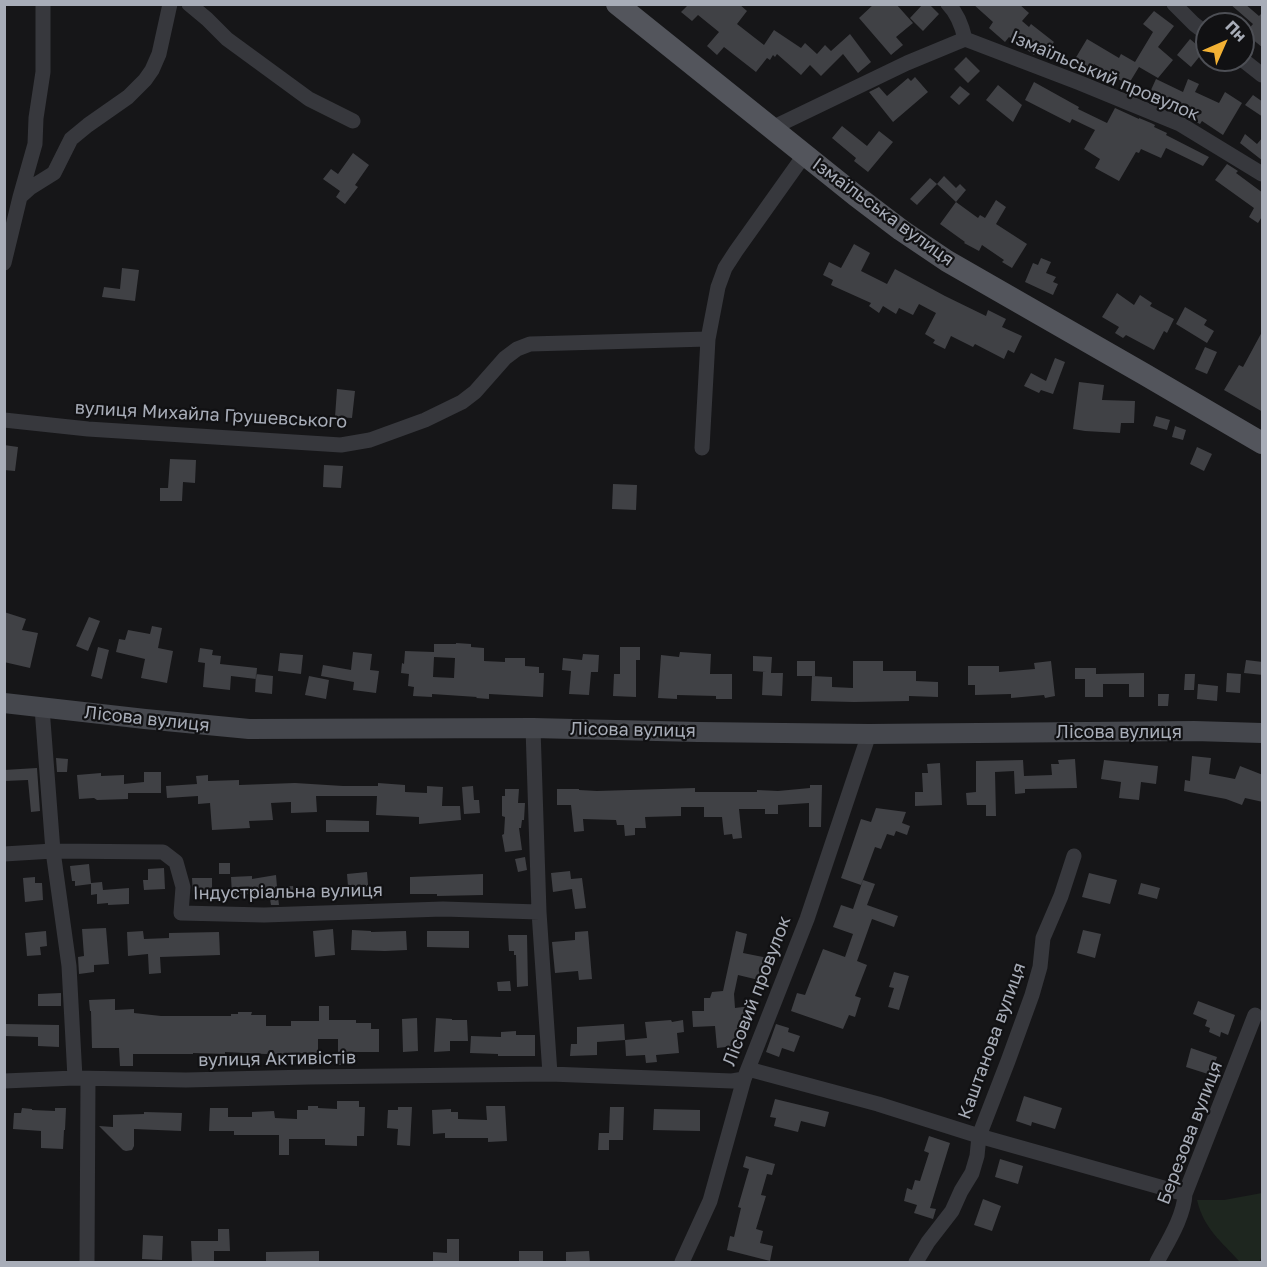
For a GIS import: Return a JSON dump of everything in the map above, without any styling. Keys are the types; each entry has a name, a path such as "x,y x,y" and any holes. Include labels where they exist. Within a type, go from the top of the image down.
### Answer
{"main road":[{"name":"Ізмаїльська вулиця","path":"617,4 901,230 947,261 1263,443"}],"street":[{"path":"4,263 35,144 36,118 43,72 43,4"},
{"path":"20,197 54,173 71,140 88,124 128,97 149,75 159,54 170,4"},
{"path":"189,4 226,39 309,99 353,121"},
{"path":"772,128 907,63 965,39 962,24 948,4"},
{"path":"1174,4 1195,25"},
{"name":"Ізмаїльський провулок","path":"965,39 1180,124 1263,174"},
{"path":"702,448 708,339 718,287 725,268 805,154"},
{"name":"вулиця Михайла Грушевського","path":"4,420 88,429 341,445 370,440 425,420 462,402 475,392 505,358 517,349 530,344 708,339"},
{"name":"Лісова вулиця","path":"4,703 249,729 533,728 869,734 1182,731 1263,733"},
{"path":"42,708 53,851 69,966 81,1078 87,1263"},
{"path":"533,728 539,912 550,1074"},
{"name":"Лісовий провулок","path":"682,1263 710,1201 746,1074 807,919 869,734"},
{"path":"4,854 53,851"},
{"name":"Індустріальна вулиця","path":"53,851 163,852 176,862 183,887 181,913 264,915 443,909 539,912"},
{"name":"Каштанова вулиця","path":"916,1263 928,1242 952,1211 972,1173 979,1136 1032,995 1040,967 1043,938 1061,896 1074,856"},
{"name":"Березова вулиця","path":"1157,1263 1185,1203 1185,1194 1255,1015"},
{"name":"вулиця Активістів","path":"4,1081 81,1078 186,1080 550,1074 732,1081 746,1074 878,1104 979,1136 1185,1194"}],"shaded area":[{"path":"1262,1193 1262,1256 1259,1262 1240,1262 1209,1227 1197,1200 1224,1200"}],"building":[{"path":"685,4 739,4 747,11 737,24 764,45 774,30 801,48 805,43 817,54 825,45 831,51 850,34 871,62 858,73 843,54 821,76 810,65 801,75 777,54 775,57 773,55 770,60 767,58 756,72 724,47 717,55 707,46 719,32 698,15 692,21 681,12 687,6"},
{"path":"874,4 896,4 913,23 896,37 903,45 891,55 859,18"},
{"path":"923,4 929,4 939,14 923,31 910,18"},
{"path":"973,4 1019,4 1029,13 1022,21 1029,27 1031,24 1054,42 1048,49 1042,44 1034,55 1009,37 1005,42 989,28 993,22"},
{"path":"1230,4 1245,4 1254,12 1239,12"},
{"path":"1154,11 1174,26 1158,47 1173,60 1158,78 1139,67 1128,85 1094,64 1092,69 1075,59 1087,39 1119,58 1121,54 1135,62 1153,32 1143,24"},
{"path":"1263,12 1263,48 1255,41 1255,13 1259,16"},
{"path":"1190,39 1195,43 1195,62 1191,67 1177,55"},
{"path":"966,57 980,71 968,83 954,69"},
{"path":"915,77 928,92 893,122 869,92 879,87 887,96 908,78 911,81"},
{"path":"1156,79 1183,92 1188,79 1199,84 1195,92 1219,103 1225,92 1242,103 1223,135 1202,121 1200,124 1188,118 1192,109 1151,90"},
{"path":"1034,82 1079,107 1078,109 1107,123 1115,108 1155,125 1154,127 1167,133 1166,135 1209,157 1203,166 1166,148 1161,158 1141,149 1139,153 1136,152 1119,181 1095,168 1100,159 1084,149 1095,130 1072,119 1070,123 1025,100"},
{"path":"998,85 1022,105 1013,122 986,100"},
{"path":"960,86 970,94 959,105 950,97"},
{"path":"1253,95 1263,102 1263,117 1245,105"},
{"path":"842,126 867,146 879,131 893,142 868,172 854,161 856,158 832,138"},
{"path":"1245,134 1257,144 1263,137 1263,161 1240,143"},
{"path":"353,153 369,165 355,185 358,187 345,204 336,197 340,191 323,179 331,169 338,174"},
{"path":"1227,164 1263,193 1263,215 1258,223 1249,217 1254,208 1215,180"},
{"path":"944,176 956,188 960,184 966,190 956,202 937,184"},
{"path":"930,178 937,184 917,205 910,199"},
{"path":"996,200 1006,207 996,224 1027,244 1012,268 982,245 979,251 964,243 940,224 956,202 978,218 980,215 985,218"},
{"path":"854,244 870,253 861,271 887,284 895,269 986,316 988,310 1006,319 1002,327 1022,336 1014,353 1008,350 1004,359 975,344 973,347 951,336 945,349 933,343 935,340 925,334 936,313 919,304 913,315 899,308 896,314 883,306 879,313 869,306 871,303 831,285 833,280 823,275 829,262 841,268"},
{"path":"1041,258 1051,262 1046,273 1056,277 1053,282 1058,284 1053,295 1025,282 1033,263 1038,265"},
{"path":"122,268 139,270 135,301 102,297 104,287 120,289"},
{"path":"1117,293 1134,305 1140,295 1152,303 1150,306 1174,319 1167,333 1164,331 1154,350 1126,335 1123,338 1115,333 1119,327 1102,317"},
{"path":"1185,307 1207,320 1204,325 1214,331 1207,343 1176,324"},
{"path":"1263,330 1263,412 1224,390 1239,365 1243,367"},
{"path":"1205,347 1217,352 1207,374 1195,369"},
{"path":"1055,358 1065,362 1053,394 1041,390 1039,393 1024,386 1031,373 1046,381"},
{"path":"1079,382 1104,385 1102,400 1135,401 1134,423 1121,423 1120,433 1073,429"},
{"path":"337,389 355,391 352,418 335,417"},
{"path":"1156,416 1170,420 1167,430 1153,426"},
{"path":"1175,426 1186,430 1183,440 1172,437"},
{"path":"4,445 18,447 15,471 4,470"},
{"path":"1197,447 1212,454 1204,471 1190,464"},
{"path":"170,459 196,460 195,483 183,482 182,501 160,501 160,488 168,488"},
{"path":"324,465 343,466 341,488 323,487"},
{"path":"613,484 637,485 636,510 612,509"},
{"path":"4,612 26,619 22,630 38,633 30,668 4,662"},
{"path":"89,617 100,621 88,651 76,646"},
{"path":"152,626 162,628 158,648 173,651 167,683 141,678 145,659 116,652 119,639 125,640 128,630 150,634"},
{"path":"434,644 471,644 471,647 484,648 484,661 505,662 505,658 525,658 525,666 539,667 539,673 544,673 543,697 489,694 489,699 432,694 432,697 413,696 414,687 408,686 409,674 401,673 405,651 434,652","holes":["434,657 455,658 454,678 433,677"]},
{"path":"98,647 109,650 102,679 91,676"},
{"path":"620,647 640,647 640,660 636,660 636,697 613,696 614,674 620,674"},
{"path":"200,648 213,650 212,655 221,656 220,664 257,668 256,679 231,676 230,690 203,687 205,663 198,662"},
{"path":"353,652 372,654 370,670 379,671 376,693 353,690 354,682 321,676 323,665 351,670"},
{"path":"680,652 711,654 710,674 732,674 732,699 716,699 716,696 677,695 677,699 658,698 661,655 679,657"},
{"path":"280,653 303,655 301,674 278,671"},
{"path":"583,654 599,655 598,672 591,672 589,695 569,694 571,671 562,670 563,658 582,660"},
{"path":"753,656 772,657 771,673 783,673 782,696 762,695 763,672 766,672 753,671"},
{"path":"1246,660 1263,662 1263,675 1244,673"},
{"path":"797,661 815,661 815,676 797,676"},
{"path":"853,661 883,661 883,671 916,671 916,681 938,682 938,697 909,696 909,701 811,701 812,676 832,677 832,687 853,688"},
{"path":"1051,661 1055,696 1011,698 1011,694 975,695 975,685 968,685 968,666 999,666 999,672 1035,669 1034,663"},
{"path":"1075,668 1096,668 1096,674 1144,673 1144,697 1129,697 1129,684 1103,684 1103,697 1085,697 1085,679 1075,679"},
{"path":"1227,673 1241,674 1240,693 1226,692"},
{"path":"256,674 273,676 272,694 255,692"},
{"path":"1185,674 1195,674 1194,690 1184,690"},
{"path":"309,676 329,680 326,699 305,695"},
{"path":"1198,684 1218,686 1217,701 1197,699"},
{"path":"1158,694 1169,694 1168,706 1158,706"},
{"path":"1192,756 1211,758 1209,774 1235,779 1240,766 1263,775 1263,802 1245,798 1242,805 1226,799 1184,791 1185,780 1190,781"},
{"path":"56,758 68,759 67,772 57,772"},
{"path":"1075,759 1077,788 1025,789 1025,793 1015,794 1014,771 995,772 996,816 986,816 986,805 967,805 966,793 976,792 976,761 1023,760 1024,776 1052,775 1051,764 1059,764 1058,760"},
{"path":"1104,760 1158,766 1156,784 1141,782 1139,800 1119,798 1121,782 1101,779"},
{"path":"940,763 942,805 915,806 915,792 923,792 922,773 928,773 927,764"},
{"path":"37,768 40,811 31,812 28,780 4,781 4,770"},
{"path":"144,772 161,772 161,793 128,793 128,799 79,799 77,775 101,773 101,776 124,775 124,784 144,782"},
{"path":"208,775 208,781 239,780 239,785 295,783 378,786 378,783 405,785 405,792 427,793 427,786 443,787 442,806 460,806 461,820 419,824 419,817 376,815 377,796 316,796 317,812 291,813 291,802 271,803 273,820 249,821 250,828 212,830 210,803 198,804 198,796 167,798 166,786 197,784 196,776"},
{"path":"810,785 822,785 821,827 809,827 809,803 778,805 778,814 765,814 765,809 739,809 742,838 733,839 732,834 724,835 722,817 704,817 704,807 681,807 681,816 645,817 646,828 635,828 635,835 625,836 624,825 617,825 616,820 583,819 584,831 574,832 571,805 557,805 557,789 597,791 695,788 695,792 757,792 757,790 810,788"},
{"path":"473,786 474,800 479,800 480,813 464,814 462,787"},
{"path":"505,789 519,789 518,803 525,803 524,820 519,828 522,850 505,852 502,835 504,834 505,817 502,816 502,796 505,796"},
{"path":"876,808 906,812 902,823 910,826 907,835 896,831 894,836 887,834 881,849 875,847 861,885 841,878 861,819 871,822"},
{"path":"326,820 369,821 369,832 326,832"},
{"path":"525,857 527,870 518,872 515,859"},
{"path":"219,863 230,863 230,874 219,874"},
{"path":"89,864 91,883 102,882 103,890 129,888 129,904 97,904 97,894 91,895 91,884 75,886 70,866"},
{"path":"164,868 165,889 144,890 143,880 148,880 148,869"},
{"path":"570,871 571,879 582,878 586,908 575,909 572,889 553,892 551,873"},
{"path":"367,872 369,896 349,898 347,874"},
{"path":"1089,873 1117,880 1110,904 1082,897"},
{"path":"483,874 483,895 410,894 410,877"},
{"path":"276,875 277,887 293,886 294,895 278,897 279,905 271,905 269,893 232,895 231,877 252,876 252,879"},
{"path":"35,877 35,883 42,883 43,900 25,902 23,878"},
{"path":"192,878 212,878 212,892 206,892 206,896 193,896"},
{"path":"863,880 875,884 867,905 898,916 894,927 872,919 857,961 867,965 855,996 861,998 855,1017 849,1015 843,1029 791,1011 797,993 805,995 823,949 845,957 853,934 833,927 841,905 853,909"},
{"path":"1141,883 1160,888 1157,899 1138,894"},
{"path":"106,928 109,964 94,965 94,972 79,974 78,957 84,956 82,929"},
{"path":"333,929 335,955 315,957 313,931"},
{"path":"352,930 406,931 407,950 351,950"},
{"path":"1083,930 1101,934 1095,958 1077,953"},
{"path":"46,931 47,946 40,947 41,955 27,956 25,933"},
{"path":"143,931 144,939 169,938 169,933 219,932 220,955 160,957 161,973 149,974 148,954 128,956 127,932"},
{"path":"427,931 469,931 469,948 427,947"},
{"path":"588,931 592,979 579,980 578,971 555,973 552,942 575,940 575,932"},
{"path":"736,931 747,934 743,953 768,958 763,981 738,975 734,994 735,1008 750,1006 751,1019 745,1020 747,1037 742,1038 743,1045 717,1048 715,1026 693,1027 692,1011 704,1011 704,998 710,998 712,992 723,991"},
{"path":"508,935 527,935 528,986 517,987 516,955 514,951 509,951"},
{"path":"894,972 909,976 899,1010 888,1007 894,988 889,987"},
{"path":"510,981 511,991 498,991 497,982"},
{"path":"61,993 61,1006 38,1006 38,994"},
{"path":"115,999 115,1010 134,1009 134,1013 161,1016 231,1016 238,1012 252,1012 251,1015 266,1015 266,1026 291,1026 291,1021 319,1021 319,1006 329,1006 329,1020 356,1020 356,1023 371,1023 371,1029 379,1029 379,1052 348,1052 348,1065 338,1065 338,1039 318,1039 318,1053 133,1054 133,1066 120,1066 119,1048 92,1048 89,1000"},
{"path":"1198,1001 1235,1015 1228,1035 1221,1032 1220,1037 1209,1032 1210,1028 1205,1026 1207,1020 1193,1014"},
{"path":"417,1018 418,1051 403,1052 402,1019"},
{"path":"436,1018 467,1020 468,1041 450,1041 450,1051 434,1052"},
{"path":"671,1020 672,1022 683,1020 684,1032 677,1033 679,1053 656,1055 657,1062 646,1063 645,1055 626,1056 625,1040 647,1038 645,1022"},
{"path":"4,1024 59,1025 59,1047 38,1046 38,1037 4,1036"},
{"path":"624,1024 625,1040 597,1042 597,1055 570,1056 571,1044 577,1044 577,1027"},
{"path":"776,1024 789,1028 788,1032 800,1036 794,1052 782,1048 779,1057 766,1052"},
{"path":"516,1031 516,1035 535,1035 535,1056 470,1053 471,1036 501,1037 501,1032"},
{"path":"1191,1048 1217,1057 1211,1075 1186,1067"},
{"path":"1024,1096 1062,1108 1055,1129 1032,1122 1031,1126 1016,1121"},
{"path":"775,1099 829,1112 825,1127 801,1121 798,1132 774,1126 776,1118 770,1117"},
{"path":"337,1101 359,1101 359,1107 365,1107 364,1136 357,1136 357,1146 325,1145 325,1139 289,1139 289,1155 279,1155 279,1135 234,1135 234,1131 209,1131 210,1108 228,1108 228,1117 252,1117 252,1112 274,1111 275,1118 297,1119 297,1110 308,1110 308,1106 337,1109"},
{"path":"486,1106 505,1106 507,1141 488,1142 488,1138 445,1138 445,1133 433,1134 432,1110 451,1109 451,1112 458,1112 458,1119 487,1120"},
{"path":"398,1107 412,1107 410,1146 397,1145 398,1129 387,1128 388,1110 398,1110"},
{"path":"610,1107 624,1107 623,1140 609,1140 609,1150 598,1150 599,1133 609,1133"},
{"path":"22,1108 55,1111 55,1108 66,1108 63,1149 41,1148 41,1131 13,1129 14,1113 21,1113"},
{"path":"654,1109 700,1110 700,1131 653,1130"},
{"path":"144,1112 182,1113 181,1131 134,1129 134,1146 132,1150 126,1151 99,1126 113,1127 113,1115 144,1114"},
{"path":"929,1136 950,1143 930,1208 936,1209 933,1219 914,1213 917,1205 904,1201 907,1188 912,1190 915,1180 920,1181 929,1153 924,1151"},
{"path":"746,1156 775,1164 772,1175 767,1174 761,1195 766,1196 756,1229 763,1231 760,1243 773,1246 770,1261 727,1250 730,1236 734,1237 741,1208 738,1207 749,1169 743,1167"},
{"path":"1000,1159 1023,1166 1018,1184 995,1177"},
{"path":"983,1199 1001,1206 992,1231 974,1225"},
{"path":"218,1229 229,1229 230,1251 214,1251 214,1263 192,1263 191,1241 218,1241"},
{"path":"143,1235 163,1236 162,1260 142,1259"},
{"path":"447,1239 459,1239 459,1263 433,1263 433,1252 447,1253"},
{"path":"319,1251 319,1263 266,1263 266,1252"},
{"path":"519,1251 543,1251 543,1263 519,1263"},
{"path":"589,1251 590,1263 566,1263 566,1252"}]}
